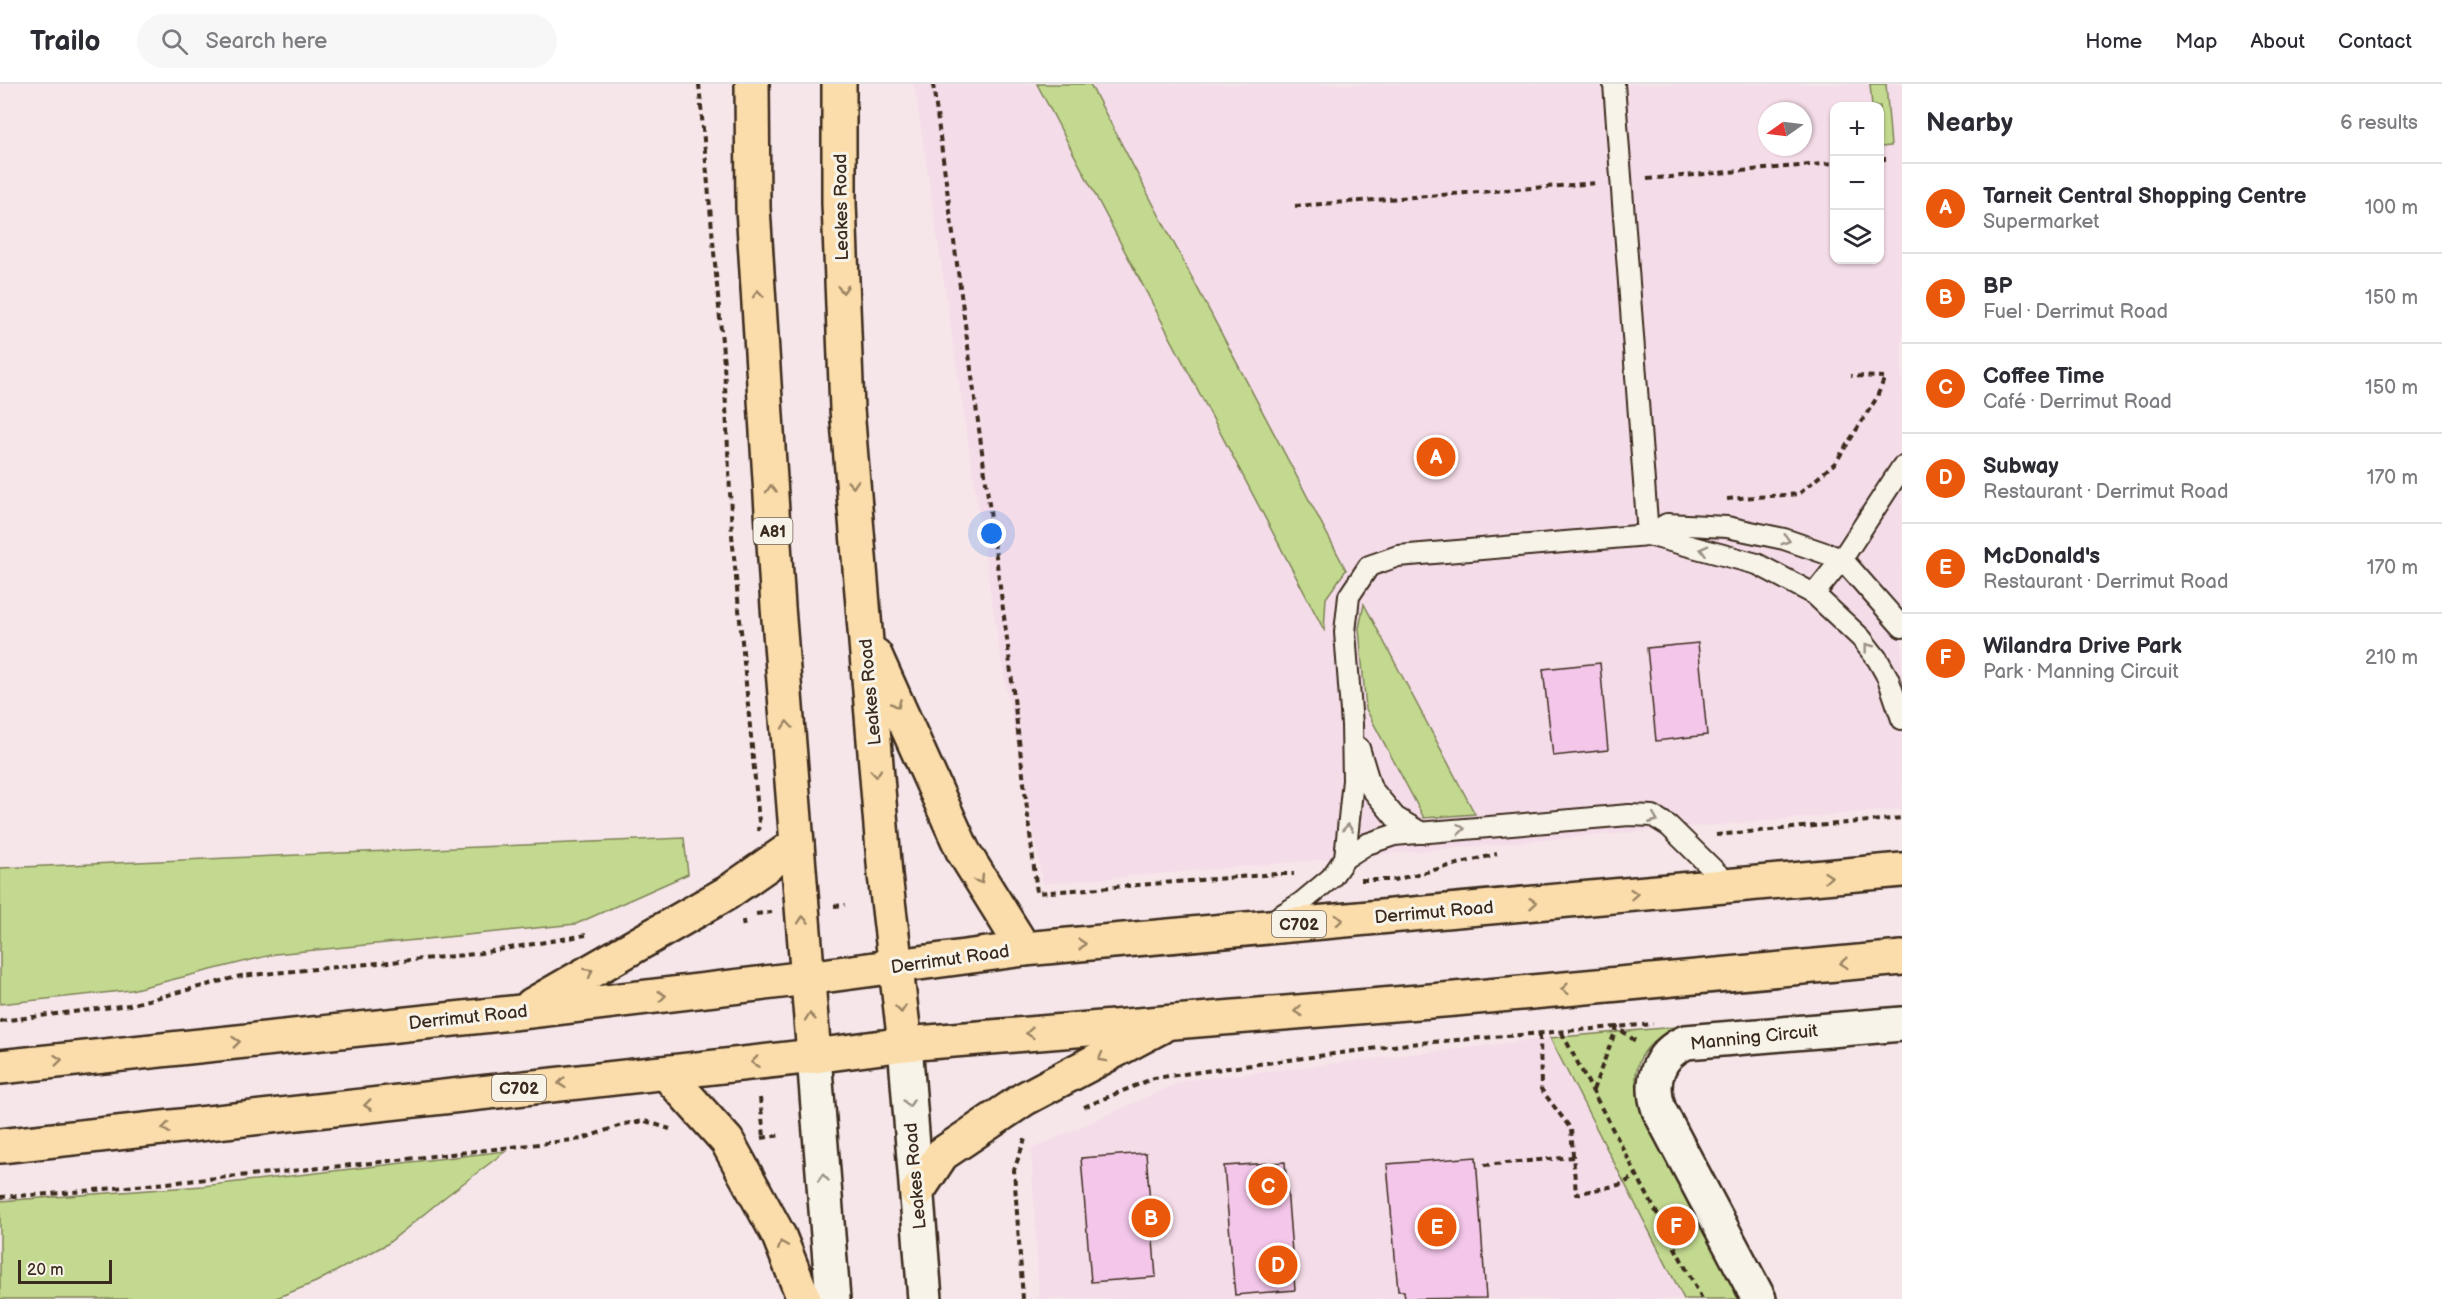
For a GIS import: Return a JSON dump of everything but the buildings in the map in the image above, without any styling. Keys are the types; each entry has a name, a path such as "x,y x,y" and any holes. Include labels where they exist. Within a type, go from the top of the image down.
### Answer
{"main road":[{"name":"A81","path":"752,84 753,208 778,607 814,1056"},
{"name":"Leakes Road","path":"839,84 839,203 847,409 885,875 905,1044"},
{"path":"864,631 963,851 1024,949"},
{"path":"520,1012 727,893 797,844"},
{"name":"Derrimut Road","path":"0,1066 520,1012 807,978 1024,949 1902,870"},
{"name":"C702","path":"0,1146 498,1089 666,1073 905,1044 1490,996 1902,958"},
{"path":"917,1192 942,1154 1024,1100 1172,1021"},
{"path":"666,1073 727,1141 779,1236 804,1299"}],"street":[{"name":"Manning Circuit","path":"1759,1299 1659,1110 1654,1090 1655,1078 1661,1062 1668,1053 1686,1042 1902,1024"},
{"name":"Leakes Road","path":"905,1044 925,1299"},
{"path":"814,1056 833,1299"}],"lane":[{"path":"1614,84 1648,535"},
{"path":"1814,594 1842,559 1902,467"},
{"path":"1648,535 1667,524 1727,527 1784,539 1842,559 1902,627"},
{"path":"1345,858 1353,780 1352,725 1345,632 1348,596 1369,566 1398,556 1648,535 1757,564 1814,594 1862,638 1878,660 1896,698 1902,719"},
{"path":"1352,725 1371,788 1395,817 1422,833"},
{"path":"1259,928 1301,903 1331,878 1345,858 1367,844 1394,834 1629,814 1653,816 1668,826 1729,885"}],"path":[{"path":"699,84 723,352 732,534 759,822 758,834"},
{"path":"933,84 1007,639 1037,893 1299,874"},
{"path":"1295,207 1830,163"},
{"path":"1721,500 1798,494 1836,462 1876,399 1885,376 1851,376"},
{"path":"1708,836 1902,818"},
{"path":"1351,879 1394,880 1505,853"},
{"path":"834,906 845,905"},
{"path":"0,1021 129,1005 241,976 475,954 589,934"},
{"path":"1082,1108 1154,1078 1408,1044 1665,1023"},
{"path":"1592,1091 1617,1026"},
{"path":"1562,1033 1702,1299"},
{"path":"1540,1035 1540,1089 1571,1129 1576,1194 1623,1184 1636,1175"},
{"path":"760,1098 764,1137 781,1135"},
{"path":"0,1197 123,1187 582,1139 624,1124 645,1121 672,1129"},
{"path":"1023,1299 1014,1170 1028,1131"},
{"path":"1484,1165 1573,1158"}],"shaded area":[{"path":"914,84 1902,84 1902,809 1043,884 1000,655"},
{"path":"1550,1038 1684,1299 1039,1299 1031,1149 1182,1081"}],"green space":[{"path":"1037,84 1090,84 1346,570 1326,598 1324,630"},
{"path":"1870,84 1886,84 1891,146 1884,147 1884,102 1872,102"},
{"path":"1364,604 1475,814 1424,818 1366,709 1359,628"},
{"path":"684,838 688,874 576,924 275,954 131,990 0,1004 0,868"},
{"path":"1675,1027 1654,1041 1641,1057 1636,1077 1640,1102 1743,1299 1684,1299 1550,1038"},
{"path":"506,1151 387,1244 316,1282 274,1299 0,1299 0,1201 203,1186"}],"place":[{"name":"Tarneit Central Shopping Centre","path":"1436,457"},
{"name":"Coffee Time","path":"1268,1186"},
{"name":"BP","path":"1151,1218"},
{"name":"Wilandra Drive Park","path":"1676,1226"},
{"name":"McDonald's","path":"1437,1227"},
{"name":"Subway","path":"1278,1265"}]}
